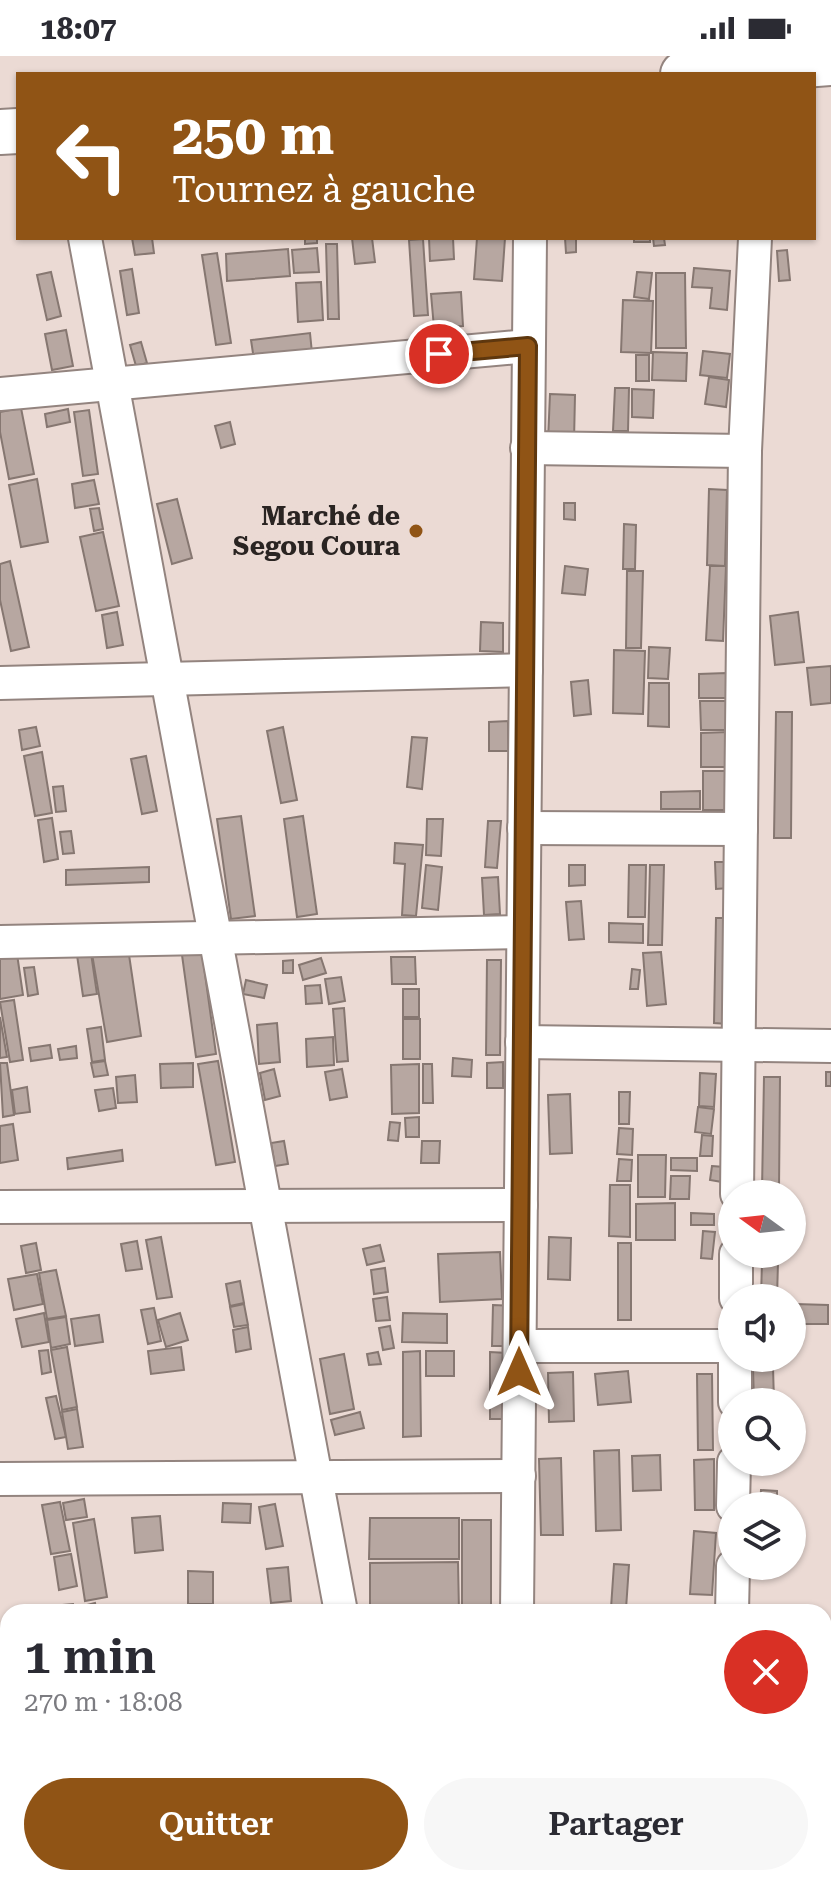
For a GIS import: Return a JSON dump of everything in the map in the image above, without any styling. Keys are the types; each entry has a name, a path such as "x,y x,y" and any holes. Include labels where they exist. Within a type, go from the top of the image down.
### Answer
{"street":[{"path":"736,72 831,63"},
{"path":"85,240 339,1604"},
{"path":"517,1604 530,240"},
{"path":"737,1180 745,451 755,240"},
{"path":"0,394 528,346"},
{"path":"527,448 745,451"},
{"path":"0,683 526,670"},
{"path":"524,828 741,829"},
{"path":"0,942 523,932"},
{"path":"522,1042 831,1046"},
{"path":"0,1207 521,1205"},
{"path":"520,1346 718,1346"},
{"path":"0,1479 519,1476"},
{"path":"732,1604 733,1580"}],"building":[{"path":"132,240 152,240 154,253 135,255"},
{"path":"305,240 317,240 317,243 305,244"},
{"path":"352,240 372,240 375,262 355,264"},
{"path":"409,240 423,240 428,315 414,316"},
{"path":"429,240 453,240 454,259 430,261"},
{"path":"477,240 505,240 502,281 474,279"},
{"path":"565,240 576,240 576,252 566,253"},
{"path":"653,240 664,240 665,245 654,246"},
{"path":"326,244 337,244 339,319 328,319"},
{"path":"317,248 319,272 294,273 292,250"},
{"path":"288,249 290,276 227,281 226,254"},
{"path":"787,250 790,280 779,281 777,251"},
{"path":"217,253 231,343 216,345 202,255"},
{"path":"694,268 730,271 727,310 710,308 712,288 692,287"},
{"path":"132,269 139,313 127,315 120,271"},
{"path":"51,272 61,316 47,320 37,275"},
{"path":"637,272 652,273 649,299 634,297"},
{"path":"656,273 685,273 686,348 656,348"},
{"path":"321,282 323,320 298,322 296,283"},
{"path":"461,292 463,326 434,328 431,294"},
{"path":"623,300 653,301 651,353 621,352"},
{"path":"66,330 73,366 52,370 45,334"},
{"path":"310,333 312,353 254,360 251,340"},
{"path":"141,342 147,363 136,366 130,345"},
{"path":"703,351 730,354 727,378 700,375"},
{"path":"653,352 687,353 686,381 652,380"},
{"path":"636,355 649,355 649,381 636,381"},
{"path":"709,377 729,380 726,407 705,404"},
{"path":"615,388 629,388 628,431 613,431"},
{"path":"632,389 654,390 653,418 632,417"},
{"path":"550,394 575,395 574,441 548,441"},
{"path":"21,408 34,474 9,479 0,432 0,412"},
{"path":"68,409 70,422 47,427 45,414"},
{"path":"89,410 98,474 83,476 74,412"},
{"path":"230,422 235,444 221,448 215,426"},
{"path":"37,479 48,542 21,547 9,485"},
{"path":"94,480 99,504 75,508 72,484"},
{"path":"709,489 727,490 725,566 707,565"},
{"path":"177,499 192,558 172,564 157,504"},
{"path":"564,503 575,503 575,520 564,519"},
{"path":"99,508 103,529 94,531 90,509"},
{"path":"624,524 636,525 635,569 623,569"},
{"path":"103,532 119,606 96,611 80,537"},
{"path":"10,561 29,647 11,651 0,600 0,564"},
{"path":"565,566 588,569 585,595 562,593"},
{"path":"710,566 726,566 723,641 706,640"},
{"path":"627,571 643,571 641,648 626,648"},
{"path":"117,612 123,645 107,648 102,615"},
{"path":"798,612 804,662 775,665 770,616"},
{"path":"481,622 503,623 503,652 480,651"},
{"path":"649,647 670,648 668,679 648,678"},
{"path":"614,650 645,651 643,714 613,713"},
{"path":"831,666 831,703 811,705 807,668"},
{"path":"726,673 726,698 699,698 699,674"},
{"path":"588,680 591,714 574,716 571,682"},
{"path":"649,683 669,683 669,727 648,726"},
{"path":"700,701 728,701 728,730 701,730"},
{"path":"776,712 792,712 791,838 774,838"},
{"path":"508,721 508,751 489,751 489,722"},
{"path":"36,727 40,746 22,750 19,730"},
{"path":"283,727 297,800 281,803 267,731"},
{"path":"728,732 728,767 701,767 701,733"},
{"path":"412,737 427,738 422,789 407,787"},
{"path":"42,752 52,813 35,816 24,756"},
{"path":"146,756 157,811 142,814 131,759"},
{"path":"703,771 726,771 727,810 703,810"},
{"path":"63,786 66,811 56,812 53,787"},
{"path":"700,791 700,809 661,809 661,792"},
{"path":"241,816 255,916 231,919 217,819"},
{"path":"303,816 317,914 297,917 284,819"},
{"path":"52,818 58,859 44,862 38,820"},
{"path":"427,819 443,819 441,856 426,855"},
{"path":"488,821 501,821 497,868 485,867"},
{"path":"71,831 74,853 63,854 60,832"},
{"path":"395,843 423,845 416,916 402,915 405,864 394,863"},
{"path":"715,862 728,862 729,888 716,889"},
{"path":"426,865 442,867 438,910 422,908"},
{"path":"569,865 585,865 585,885 569,886"},
{"path":"629,865 646,865 645,917 628,917"},
{"path":"650,865 664,865 662,945 648,945"},
{"path":"149,867 149,882 66,885 66,870"},
{"path":"498,877 500,914 484,915 482,878"},
{"path":"581,901 584,939 569,940 566,902"},
{"path":"716,918 730,918 727,1024 714,1023"},
{"path":"609,923 643,924 643,943 609,942"},
{"path":"128,948 141,1036 107,1042 92,954"},
{"path":"202,952 216,1054 196,1057 182,955"},
{"path":"661,952 666,1004 647,1006 643,953"},
{"path":"91,953 97,994 83,996 77,955"},
{"path":"17,954 23,995 0,999 0,957"},
{"path":"391,957 415,957 416,984 392,984"},
{"path":"321,958 326,973 303,980 299,965"},
{"path":"293,960 293,973 283,973 283,961"},
{"path":"487,960 501,960 500,1055 486,1055"},
{"path":"34,967 38,994 28,996 24,968"},
{"path":"632,969 640,970 638,989 630,989"},
{"path":"341,977 345,1001 329,1004 325,979"},
{"path":"246,980 267,985 264,998 243,994"},
{"path":"320,985 322,1003 306,1004 305,986"},
{"path":"403,989 419,989 419,1017 403,1017"},
{"path":"14,1000 23,1060 10,1062 0,1002"},
{"path":"344,1008 348,1061 337,1062 333,1009"},
{"path":"0,1017 7,1057 0,1058"},
{"path":"403,1019 420,1019 420,1059 403,1059"},
{"path":"277,1023 280,1062 259,1064 257,1025"},
{"path":"101,1027 105,1060 92,1062 87,1029"},
{"path":"333,1037 334,1065 307,1067 306,1039"},
{"path":"50,1045 52,1058 31,1061 29,1048"},
{"path":"76,1046 77,1058 60,1060 58,1049"},
{"path":"453,1058 472,1060 471,1077 452,1076"},
{"path":"105,1061 108,1075 94,1077 91,1063"},
{"path":"218,1061 235,1162 216,1165 198,1064"},
{"path":"503,1062 503,1088 487,1088 487,1063"},
{"path":"0,1063 7,1063 14,1115 3,1117"},
{"path":"193,1063 193,1087 161,1088 160,1064"},
{"path":"419,1064 419,1113 392,1114 391,1065"},
{"path":"423,1064 432,1064 433,1103 423,1103"},
{"path":"274,1069 280,1096 265,1100 260,1073"},
{"path":"342,1069 347,1097 330,1100 325,1072"},
{"path":"826,1072 831,1072 831,1086 826,1086"},
{"path":"700,1073 716,1074 714,1107 699,1106"},
{"path":"135,1075 137,1102 118,1103 116,1077"},
{"path":"764,1077 780,1077 779,1180 762,1180"},
{"path":"27,1087 30,1112 15,1114 12,1090"},
{"path":"113,1088 116,1108 99,1111 95,1090"},
{"path":"619,1092 630,1092 629,1124 619,1124"},
{"path":"570,1094 572,1153 550,1154 548,1095"},
{"path":"698,1107 714,1109 711,1134 695,1132"},
{"path":"419,1117 419,1137 406,1137 405,1118"},
{"path":"390,1122 400,1123 398,1141 388,1140"},
{"path":"13,1124 18,1160 0,1163 0,1126"},
{"path":"619,1128 633,1129 632,1155 617,1154"},
{"path":"702,1135 713,1136 712,1156 700,1156"},
{"path":"284,1141 288,1164 275,1166 271,1143"},
{"path":"422,1141 440,1141 439,1163 421,1163"},
{"path":"122,1150 123,1161 68,1169 67,1158"},
{"path":"638,1155 666,1155 665,1197 638,1197"},
{"path":"671,1158 697,1158 697,1171 671,1170"},
{"path":"619,1159 632,1160 631,1181 617,1181"},
{"path":"712,1166 724,1167 722,1180 710,1180"},
{"path":"671,1176 690,1176 689,1199 670,1199"},
{"path":"610,1185 630,1185 630,1237 609,1236"},
{"path":"675,1203 675,1240 636,1240 636,1204"},
{"path":"691,1213 714,1214 714,1225 691,1225"},
{"path":"703,1231 715,1232 712,1259 701,1258"},
{"path":"161,1237 172,1297 157,1299 146,1240"},
{"path":"549,1237 571,1238 570,1280 548,1279"},
{"path":"137,1241 142,1269 126,1271 121,1244"},
{"path":"36,1243 41,1270 26,1273 21,1246"},
{"path":"618,1243 631,1243 631,1320 618,1320"},
{"path":"380,1245 384,1261 367,1265 363,1249"},
{"path":"500,1252 502,1299 440,1302 438,1254"},
{"path":"385,1268 388,1292 374,1294 371,1270"},
{"path":"762,1268 778,1268 777,1284 761,1284"},
{"path":"56,1270 66,1316 47,1319 39,1273"},
{"path":"37,1274 43,1304 14,1310 8,1279"},
{"path":"240,1281 244,1303 230,1306 226,1284"},
{"path":"387,1297 390,1320 376,1321 373,1299"},
{"path":"244,1304 248,1325 234,1327 230,1307"},
{"path":"806,1304 828,1305 828,1324 806,1324"},
{"path":"493,1305 513,1306 511,1346 492,1346"},
{"path":"154,1308 161,1341 148,1344 141,1310"},
{"path":"44,1313 49,1342 22,1347 16,1319"},
{"path":"180,1313 188,1340 166,1347 158,1320"},
{"path":"403,1313 447,1314 447,1343 402,1342"},
{"path":"99,1315 103,1342 75,1346 71,1319"},
{"path":"66,1317 70,1344 51,1348 47,1320"},
{"path":"390,1326 394,1348 383,1350 379,1328"},
{"path":"248,1327 251,1349 236,1352 233,1330"},
{"path":"67,1347 77,1407 62,1410 51,1350"},
{"path":"181,1347 184,1370 151,1374 148,1351"},
{"path":"48,1350 51,1372 42,1374 39,1351"},
{"path":"420,1351 421,1436 403,1437 403,1352"},
{"path":"426,1351 454,1351 454,1376 426,1376"},
{"path":"378,1352 381,1364 369,1365 367,1354"},
{"path":"490,1352 507,1353 507,1419 490,1419"},
{"path":"344,1354 354,1409 330,1414 320,1359"},
{"path":"628,1371 631,1402 598,1405 595,1374"},
{"path":"573,1372 574,1421 549,1422 548,1373"},
{"path":"753,1372 773,1372 774,1388 754,1388"},
{"path":"697,1374 712,1374 713,1450 698,1450"},
{"path":"56,1396 66,1437 55,1439 46,1398"},
{"path":"77,1409 83,1447 68,1449 62,1412"},
{"path":"360,1412 364,1428 335,1435 331,1420"},
{"path":"619,1450 621,1530 596,1531 594,1451"},
{"path":"660,1455 661,1490 633,1491 632,1456"},
{"path":"561,1458 563,1535 541,1535 539,1459"},
{"path":"714,1459 714,1510 695,1510 694,1460"},
{"path":"84,1499 87,1517 66,1520 63,1503"},
{"path":"60,1502 70,1551 51,1554 42,1505"},
{"path":"223,1503 251,1504 250,1523 222,1522"},
{"path":"275,1504 283,1546 266,1549 259,1507"},
{"path":"160,1516 163,1550 135,1553 132,1518"},
{"path":"370,1518 459,1518 459,1559 369,1559"},
{"path":"94,1519 107,1597 85,1601 73,1523"},
{"path":"462,1520 491,1520 491,1604 462,1604"},
{"path":"694,1531 716,1533 712,1595 690,1594"},
{"path":"71,1554 77,1586 59,1590 54,1557"},
{"path":"458,1562 459,1604 370,1604 370,1563"},
{"path":"614,1564 629,1565 626,1604 611,1604"},
{"path":"288,1567 291,1601 271,1603 267,1569"},
{"path":"188,1571 213,1572 213,1604 188,1604"}],"place":[{"name":"Marché de Segou Coura","path":"416,531"}],"route":[{"path":"439,354 528,346 519,1372"}]}
